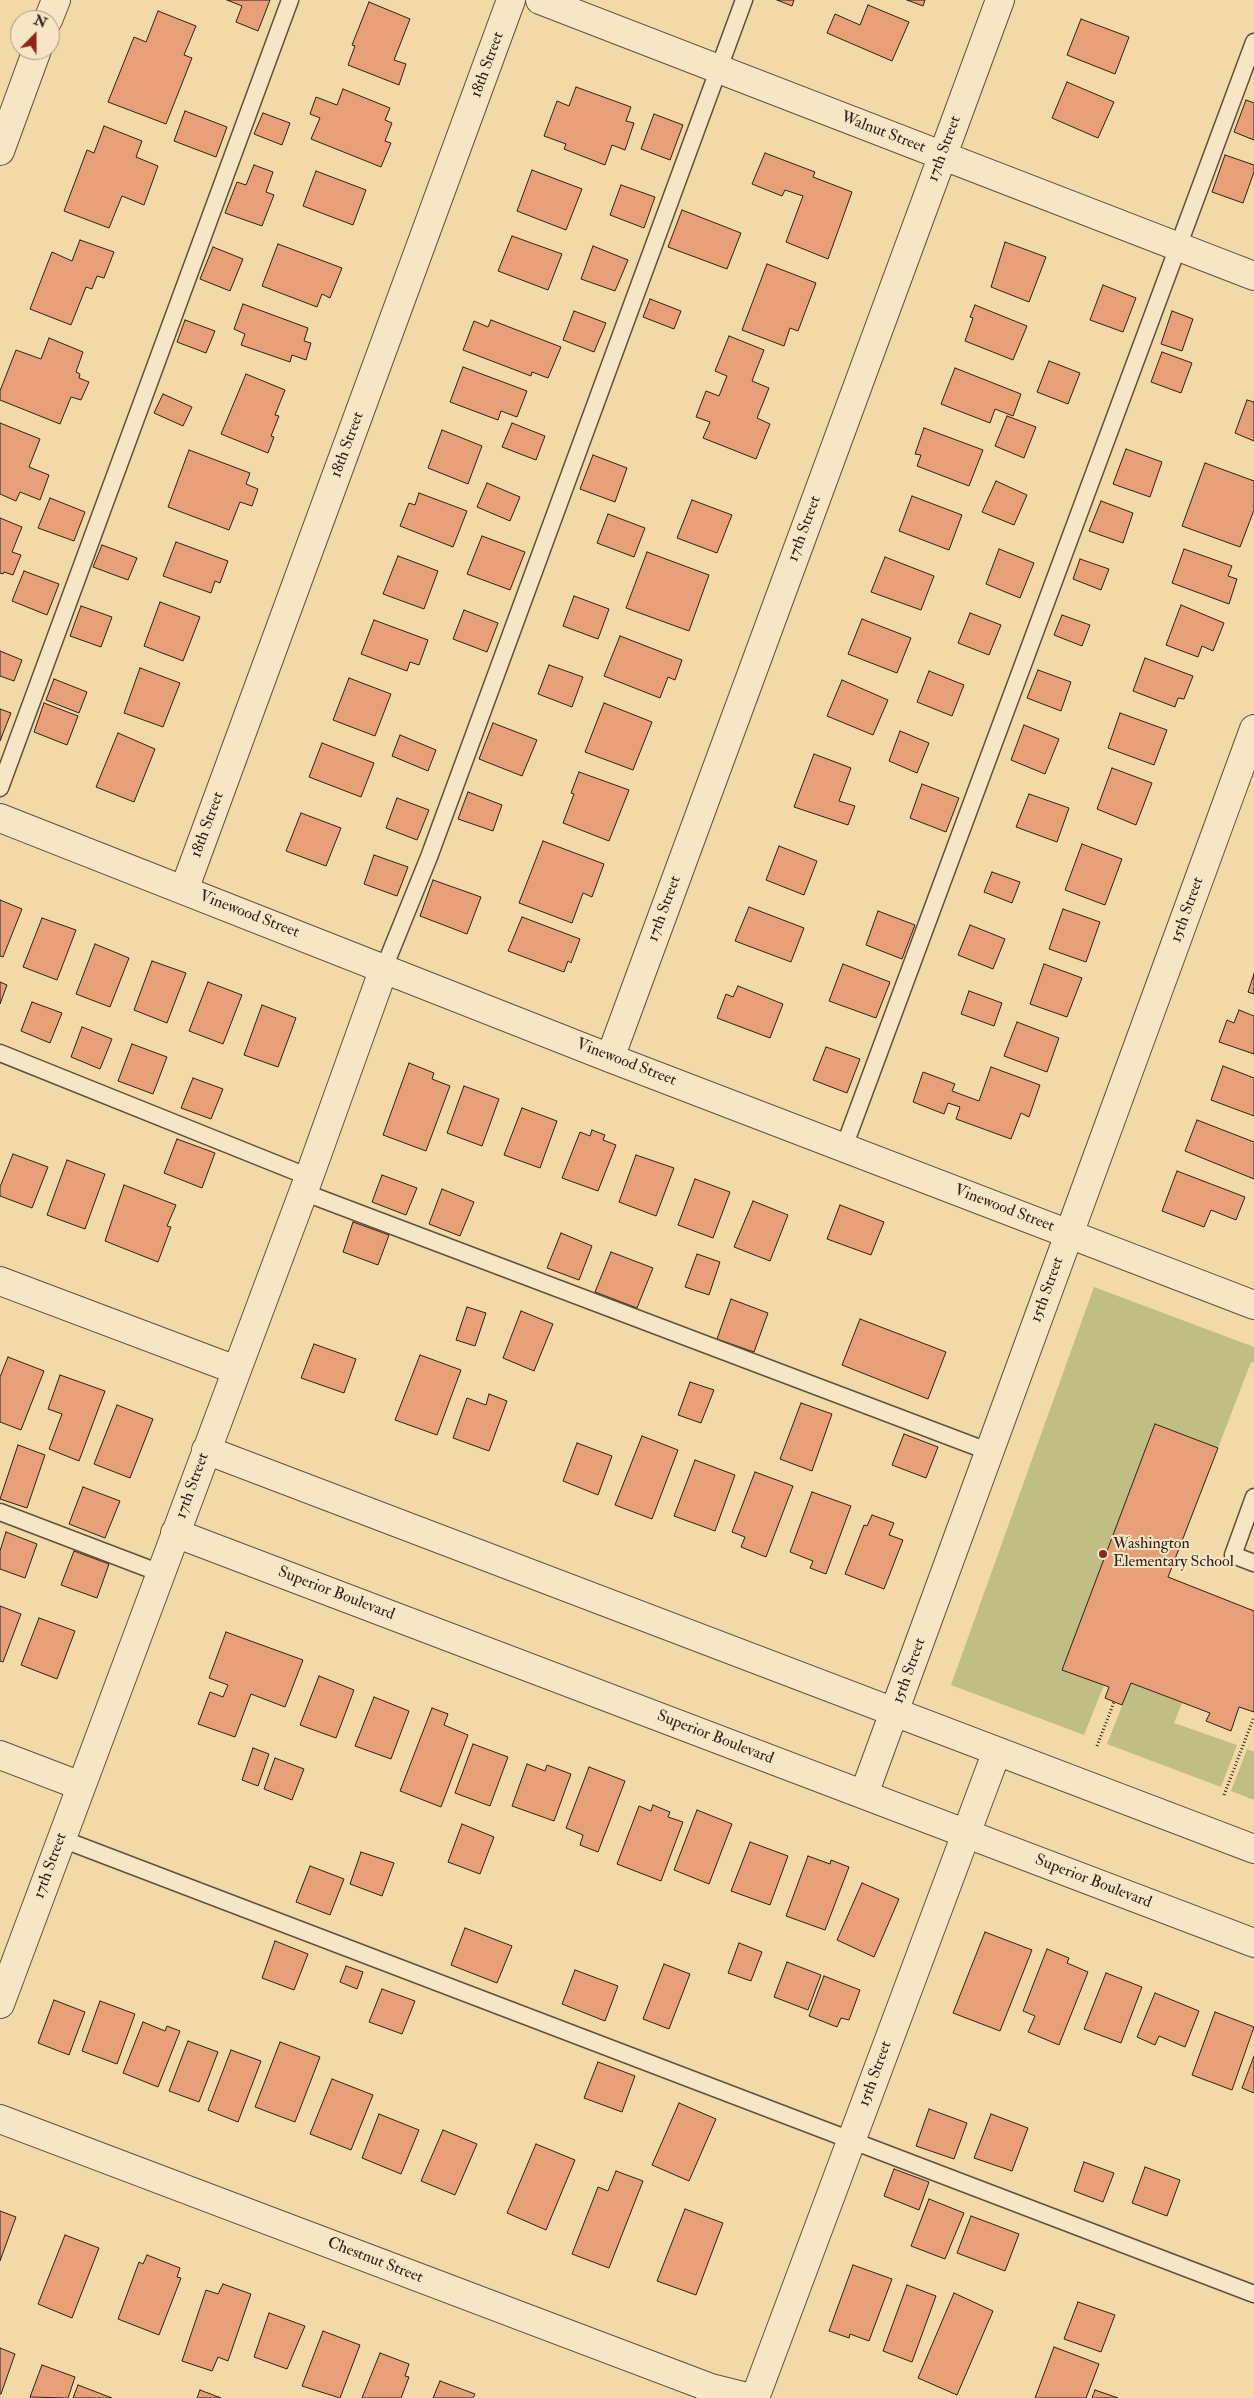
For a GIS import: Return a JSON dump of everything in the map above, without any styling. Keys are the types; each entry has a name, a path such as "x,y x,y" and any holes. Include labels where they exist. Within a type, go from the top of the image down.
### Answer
{"street":[{"name":"18th Street","path":"184,890 512,0"},
{"name":"Walnut Street","path":"540,0 1254,276"},
{"name":"17th Street","path":"610,1058 1000,0"},
{"path":"0,151 33,60"},
{"name":"15th Street","path":"864,1794 1254,729"},
{"name":"Vinewood Street","path":"0,818 610,1058 1254,1305"},
{"name":"17th Street","path":"2,1994 62,1839 306,1185 384,968"},
{"path":"0,1281 236,1370"},
{"path":"206,1450 1254,1849"},
{"name":"Superior Boulevard","path":"175,1533 1254,1943"},
{"name":"15th Street","path":"755,2398 998,1751"},
{"path":"0,1755 81,1786"},
{"name":"Chestnut Street","path":"0,2119 711,2388 751,2398"}],"lane":[{"path":"0,788 290,0"},
{"path":"384,968 440,830 744,0"},
{"path":"844,1147 1254,42"},
{"path":"0,1053 306,1185 990,1452"},
{"path":"1254,1497 1233,1555 1254,1563"},
{"path":"0,1512 160,1573"},
{"path":"62,1839 1254,2294"}],"path":[{"path":"1097,1746 1114,1702"},
{"path":"1224,1795 1254,1717"}],"shaded area":[{"path":"1094,1287 1254,1347 1254,1363 1251,1362 1218,1448 1155,1424 1104,1685 1084,1735 951,1685"},
{"path":"1131,1683 1182,1703 1174,1723 1237,1745 1221,1787 1107,1744"},
{"path":"1247,1749 1254,1752 1254,1800 1231,1791"}],"building":[{"path":"227,0 270,0 258,31 236,22 242,6"},
{"path":"777,0 794,0 792,6"},
{"path":"907,0 925,0 923,6"},
{"path":"369,2 410,19 394,60 406,64 399,85 348,65 355,46 352,45"},
{"path":"868,5 909,22 892,61 827,33 835,14 860,25"},
{"path":"158,11 196,26 184,55 192,58 166,124 108,102 134,37 146,42"},
{"path":"1081,19 1129,37 1115,74 1067,55"},
{"path":"1067,82 1114,102 1098,138 1052,118"},
{"path":"576,87 631,107 626,121 634,123 625,150 612,145 605,165 564,149 566,144 544,136 557,101 569,106"},
{"path":"343,89 390,108 385,120 392,123 385,141 391,143 381,167 311,139 320,118 310,114 316,97 337,105"},
{"path":"1246,100 1254,103 1254,140 1234,132"},
{"path":"185,111 227,127 216,157 174,141"},
{"path":"263,113 290,123 282,145 254,134"},
{"path":"654,114 683,125 670,160 641,149"},
{"path":"104,126 142,141 136,157 158,166 144,205 122,196 109,228 64,211 87,150 94,153"},
{"path":"765,153 815,172 813,177 852,192 828,259 786,242 803,196 785,190 782,196 752,184"},
{"path":"1225,155 1254,165 1254,172 1243,203 1212,192"},
{"path":"254,165 273,172 266,192 274,195 262,226 225,213 237,182 246,185"},
{"path":"532,170 582,189 566,230 517,211"},
{"path":"316,171 366,190 353,225 303,206"},
{"path":"621,185 655,197 644,228 610,215"},
{"path":"682,210 741,233 727,269 668,247"},
{"path":"512,236 562,254 548,290 498,271"},
{"path":"80,240 114,252 104,278 97,276 92,289 86,287 71,325 30,309 52,252 72,261"},
{"path":"1005,242 1046,257 1029,302 991,287"},
{"path":"278,244 342,268 330,298 322,294 317,307 262,286"},
{"path":"593,246 628,260 615,291 581,279"},
{"path":"213,247 243,259 230,291 200,279"},
{"path":"767,264 816,283 798,331 790,328 784,346 742,330"},
{"path":"1103,285 1136,298 1123,332 1090,320"},
{"path":"650,299 681,311 674,329 643,317"},
{"path":"243,304 308,328 304,341 311,343 306,360 292,355 290,362 241,345 245,334 234,329"},
{"path":"975,305 1027,326 1013,360 965,341 973,318 970,317"},
{"path":"574,311 606,323 594,352 563,340"},
{"path":"1172,311 1193,319 1182,351 1161,344"},
{"path":"185,320 215,331 206,353 177,342"},
{"path":"491,320 561,347 548,378 532,372 531,376 463,350 474,321 488,327"},
{"path":"729,336 764,350 752,381 769,388 757,418 770,424 756,459 703,438 710,422 696,417 706,391 719,396 727,376 715,371"},
{"path":"49,338 83,352 76,372 80,374 79,378 89,382 81,400 71,397 60,424 0,400 0,391 16,350 41,359"},
{"path":"1162,352 1192,363 1181,393 1151,382"},
{"path":"1049,361 1080,373 1068,404 1037,392"},
{"path":"463,367 527,391 517,417 501,411 498,420 450,402"},
{"path":"955,368 1021,394 1013,416 995,409 990,423 941,404"},
{"path":"246,374 285,390 275,415 279,416 271,436 274,437 268,453 221,434"},
{"path":"163,394 192,407 183,426 154,413"},
{"path":"1247,400 1254,402 1254,441 1235,433"},
{"path":"1007,416 1036,427 1024,458 995,446"},
{"path":"0,423 40,439 29,467 49,475 40,500 20,492 16,501 0,494"},
{"path":"512,423 545,436 536,460 502,447"},
{"path":"924,428 983,450 969,486 917,466 921,455 915,454"},
{"path":"442,430 482,446 468,484 428,468"},
{"path":"1126,449 1162,462 1150,497 1113,484"},
{"path":"189,450 250,473 246,484 258,489 252,506 240,502 229,530 168,507"},
{"path":"593,455 627,468 615,502 580,489"},
{"path":"1205,463 1254,481 1254,510 1240,547 1182,526"},
{"path":"996,481 1027,495 1014,525 982,512"},
{"path":"487,483 520,497 510,521 477,507"},
{"path":"419,493 467,511 453,547 400,526 409,503 415,505"},
{"path":"912,496 962,515 949,550 899,531"},
{"path":"50,498 85,512 74,541 38,528"},
{"path":"692,500 732,515 717,553 677,538"},
{"path":"1101,501 1133,513 1123,543 1089,531"},
{"path":"608,514 645,528 634,557 597,543"},
{"path":"0,518 22,527 12,552 21,555 13,575 4,572 3,574 0,573"},
{"path":"482,536 525,552 510,590 467,574"},
{"path":"176,542 228,561 220,583 215,581 211,593 163,576"},
{"path":"102,545 137,558 128,580 93,567"},
{"path":"999,549 1034,563 1020,598 986,584"},
{"path":"1184,549 1232,566 1228,576 1237,579 1229,604 1172,583"},
{"path":"647,552 709,575 689,631 626,608"},
{"path":"398,556 438,571 424,609 383,594"},
{"path":"885,557 934,576 921,610 871,592"},
{"path":"1080,559 1109,569 1101,590 1073,579"},
{"path":"24,571 59,584 47,615 12,601"},
{"path":"574,596 609,609 598,639 563,626"},
{"path":"160,602 200,617 183,661 144,646"},
{"path":"1181,605 1224,623 1213,651 1202,646 1198,657 1166,645"},
{"path":"81,606 112,617 101,647 70,636"},
{"path":"464,610 498,623 487,652 453,639"},
{"path":"970,613 1001,625 989,655 958,643"},
{"path":"1062,615 1090,625 1082,646 1054,635"},
{"path":"862,619 911,638 897,673 848,654"},
{"path":"374,620 428,640 419,665 410,662 407,671 361,654"},
{"path":"620,636 682,660 675,680 668,677 660,698 604,676"},
{"path":"0,651 22,660 14,681 0,676"},
{"path":"1145,658 1193,676 1184,699 1178,698 1175,707 1133,691"},
{"path":"549,665 583,677 572,707 538,694"},
{"path":"140,668 180,683 163,727 124,713"},
{"path":"1038,670 1071,682 1061,711 1027,698"},
{"path":"929,671 964,685 952,716 917,702"},
{"path":"349,678 391,694 375,736 333,720"},
{"path":"54,679 87,692 79,713 46,700"},
{"path":"842,680 888,700 873,735 827,716"},
{"path":"44,703 78,716 67,745 34,732"},
{"path":"604,703 652,722 633,770 585,752"},
{"path":"0,709 11,713 0,741"},
{"path":"1120,713 1167,730 1154,765 1108,748"},
{"path":"493,723 537,740 522,776 479,759"},
{"path":"1024,725 1059,739 1045,774 1011,760"},
{"path":"900,731 929,743 917,773 889,761"},
{"path":"118,733 155,749 134,802 96,787"},
{"path":"400,735 436,750 428,771 392,756"},
{"path":"322,743 374,763 361,797 309,777"},
{"path":"814,754 851,768 839,801 855,806 848,825 794,807"},
{"path":"1112,768 1152,783 1136,825 1097,809"},
{"path":"579,772 629,790 609,841 563,823 574,794 571,793"},
{"path":"922,784 959,798 946,832 910,818"},
{"path":"468,792 502,805 493,831 458,819"},
{"path":"1029,794 1069,808 1057,842 1016,827"},
{"path":"397,798 429,810 417,840 386,828"},
{"path":"301,813 341,828 326,866 286,851"},
{"path":"543,841 604,864 592,897 583,893 572,923 519,903"},
{"path":"1082,844 1122,859 1105,905 1065,890"},
{"path":"779,846 817,861 804,895 766,880"},
{"path":"374,855 408,867 397,896 364,884"},
{"path":"992,872 1020,882 1012,903 984,892"},
{"path":"433,880 481,897 467,934 420,916"},
{"path":"0,900 22,909 3,957 0,956"},
{"path":"749,907 804,928 791,962 735,941"},
{"path":"1063,909 1100,922 1086,962 1049,949"},
{"path":"878,911 915,925 902,959 866,945"},
{"path":"522,917 580,939 571,963 568,961 564,972 508,951"},
{"path":"42,918 76,930 57,980 23,967"},
{"path":"970,925 1005,939 993,969 958,955"},
{"path":"95,944 129,958 110,1007 76,994"},
{"path":"152,961 186,973 167,1023 134,1010"},
{"path":"843,964 890,982 876,1018 829,1001"},
{"path":"1044,964 1082,978 1067,1017 1030,1004"},
{"path":"1254,974 1254,994 1248,992"},
{"path":"0,982 7,985 0,1004"},
{"path":"208,982 242,995 223,1044 189,1031"},
{"path":"738,986 783,1004 770,1038 717,1018 726,994 733,997"},
{"path":"969,991 1002,1003 994,1026 961,1014"},
{"path":"32,1002 62,1013 50,1043 21,1031"},
{"path":"262,1005 296,1018 278,1067 244,1055"},
{"path":"1239,1010 1254,1016 1254,1054 1219,1042 1227,1020 1234,1023"},
{"path":"1017,1022 1059,1038 1047,1072 1004,1056"},
{"path":"82,1027 112,1039 100,1069 71,1057"},
{"path":"132,1044 167,1057 153,1094 118,1081"},
{"path":"826,1047 860,1059 847,1093 813,1080"},
{"path":"409,1063 434,1073 432,1079 450,1086 426,1151 383,1135"},
{"path":"1223,1066 1254,1078 1254,1116 1211,1100"},
{"path":"991,1067 1040,1085 1029,1117 1021,1113 1011,1139 956,1119 960,1107 948,1103 944,1114 913,1102 923,1072 955,1084 952,1091 979,1101"},
{"path":"193,1078 223,1089 211,1119 181,1108"},
{"path":"464,1086 499,1099 482,1146 447,1133"},
{"path":"522,1108 557,1121 540,1168 504,1155"},
{"path":"1197,1120 1254,1142 1254,1179 1185,1151"},
{"path":"592,1130 605,1135 603,1140 616,1145 598,1191 562,1178 580,1132 590,1136"},
{"path":"177,1139 215,1153 202,1188 164,1173"},
{"path":"13,1154 48,1167 32,1208 0,1196 0,1187"},
{"path":"636,1155 674,1168 656,1216 619,1202"},
{"path":"67,1160 105,1174 85,1229 47,1215"},
{"path":"1177,1171 1245,1197 1236,1220 1211,1210 1204,1227 1162,1211"},
{"path":"382,1175 417,1188 406,1215 372,1202"},
{"path":"695,1179 730,1192 713,1238 678,1225"},
{"path":"124,1185 176,1205 167,1226 171,1227 158,1262 105,1241"},
{"path":"442,1189 474,1202 460,1236 429,1224"},
{"path":"753,1201 788,1215 770,1261 734,1247"},
{"path":"840,1205 884,1222 871,1255 827,1239"},
{"path":"353,1222 389,1235 378,1265 343,1252"},
{"path":"561,1233 592,1246 579,1280 547,1268"},
{"path":"611,1252 653,1268 637,1308 595,1292"},
{"path":"697,1254 720,1262 709,1295 685,1287"},
{"path":"731,1299 768,1313 754,1352 717,1339"},
{"path":"467,1307 486,1313 475,1346 456,1340"},
{"path":"521,1311 553,1324 534,1371 503,1358"},
{"path":"860,1319 946,1352 928,1399 842,1365"},
{"path":"314,1344 356,1359 344,1393 301,1378"},
{"path":"420,1355 461,1370 437,1435 395,1420"},
{"path":"8,1357 44,1371 21,1430 0,1422 0,1377"},
{"path":"60,1375 105,1391 79,1461 49,1449 62,1414 48,1409"},
{"path":"690,1382 714,1390 701,1423 678,1415"},
{"path":"489,1394 507,1401 489,1451 453,1438 467,1398 486,1405"},
{"path":"801,1403 832,1414 812,1471 780,1459"},
{"path":"117,1405 153,1419 130,1478 94,1464"},
{"path":"1155,1424 1218,1448 1168,1577 1254,1611 1254,1712 1239,1707 1231,1731 1206,1721 1210,1713 1131,1683 1122,1705 1105,1698 1109,1687 1062,1670"},
{"path":"904,1434 938,1447 926,1478 892,1465"},
{"path":"642,1436 678,1450 652,1519 615,1505"},
{"path":"577,1443 612,1456 598,1495 563,1481"},
{"path":"18,1445 45,1455 27,1508 0,1499"},
{"path":"695,1460 735,1475 715,1531 674,1516"},
{"path":"755,1472 793,1486 766,1557 741,1547 745,1537 732,1532"},
{"path":"83,1487 120,1501 105,1538 69,1524"},
{"path":"812,1492 851,1506 826,1574 810,1568 813,1561 790,1552"},
{"path":"872,1515 894,1523 889,1535 903,1540 884,1589 845,1574 864,1525 867,1526"},
{"path":"6,1532 37,1544 25,1578 0,1569 0,1551"},
{"path":"74,1551 109,1564 97,1598 61,1585"},
{"path":"0,1606 21,1614 3,1662 0,1661"},
{"path":"39,1618 75,1631 57,1679 21,1665"},
{"path":"226,1632 303,1660 285,1707 251,1694 235,1737 198,1724 210,1692 223,1697 228,1685 209,1678"},
{"path":"319,1676 354,1690 336,1738 300,1725"},
{"path":"374,1697 409,1711 391,1759 355,1746"},
{"path":"432,1708 448,1714 444,1725 468,1735 441,1807 400,1791"},
{"path":"473,1744 508,1757 490,1806 455,1793"},
{"path":"253,1748 269,1754 258,1786 242,1780"},
{"path":"275,1758 304,1769 292,1800 264,1789"},
{"path":"527,1764 545,1771 547,1765 571,1774 554,1821 512,1806"},
{"path":"589,1767 625,1781 598,1852 580,1845 583,1835 566,1828"},
{"path":"653,1805 670,1812 668,1817 683,1822 661,1881 617,1864 639,1806 651,1811"},
{"path":"697,1810 732,1824 709,1884 674,1870"},
{"path":"462,1824 494,1837 480,1874 448,1862"},
{"path":"750,1842 788,1856 770,1905 731,1891"},
{"path":"361,1852 394,1863 382,1896 350,1884"},
{"path":"808,1856 830,1864 831,1860 849,1867 825,1930 786,1916"},
{"path":"310,1866 344,1879 330,1915 296,1902"},
{"path":"862,1883 899,1899 874,1957 837,1940"},
{"path":"465,1928 512,1946 497,1983 451,1965"},
{"path":"985,1932 1032,1950 1000,2031 953,2013"},
{"path":"275,1941 308,1954 294,1990 262,1978"},
{"path":"739,1943 762,1952 751,1981 728,1973"},
{"path":"1047,1949 1069,1958 1067,1963 1088,1972 1059,2045 1028,2032 1035,2016 1023,2011"},
{"path":"787,1962 821,1975 808,2010 774,1997"},
{"path":"664,1964 690,1974 669,2029 643,2019"},
{"path":"346,1966 363,1972 357,1989 340,1982"},
{"path":"575,1970 618,1986 605,2021 562,2004"},
{"path":"1106,1973 1142,1987 1121,2043 1084,2029"},
{"path":"824,1976 860,1990 849,2020 841,2018 837,2027 809,2016"},
{"path":"382,1989 415,2001 402,2034 369,2022"},
{"path":"1155,1993 1199,2011 1185,2047 1159,2036 1155,2045 1137,2037"},
{"path":"54,2000 85,2012 69,2055 38,2043"},
{"path":"100,2001 135,2014 117,2064 82,2051"},
{"path":"1215,2012 1254,2027 1232,2090 1192,2075"},
{"path":"143,2022 165,2031 167,2026 180,2031 158,2087 123,2073"},
{"path":"188,2041 218,2052 199,2102 169,2091"},
{"path":"280,2042 320,2057 295,2122 255,2107"},
{"path":"231,2050 261,2061 238,2122 208,2110"},
{"path":"1254,2056 1254,2093 1242,2088"},
{"path":"598,2062 635,2076 622,2112 584,2098"},
{"path":"332,2079 373,2095 351,2150 310,2134"},
{"path":"679,2103 716,2119 689,2181 652,2165"},
{"path":"929,2109 967,2123 954,2159 916,2146"},
{"path":"379,2114 419,2130 401,2174 362,2158"},
{"path":"991,2114 1028,2128 1012,2171 974,2158"},
{"path":"443,2130 477,2144 455,2195 421,2181"},
{"path":"536,2144 575,2160 546,2230 507,2213"},
{"path":"1084,2162 1114,2173 1103,2202 1074,2191"},
{"path":"1145,2167 1180,2180 1167,2216 1132,2203"},
{"path":"894,2169 929,2182 919,2210 884,2196"},
{"path":"616,2171 643,2181 609,2268 572,2254 598,2187 608,2191"},
{"path":"929,2199 964,2213 945,2259 911,2246"},
{"path":"685,2209 723,2223 696,2295 657,2281"},
{"path":"0,2211 16,2217 0,2261"},
{"path":"971,2216 1019,2234 1005,2271 957,2253"},
{"path":"65,2235 99,2248 72,2318 38,2304"},
{"path":"147,2255 180,2268 177,2277 181,2278 159,2335 118,2319 139,2262 143,2264"},
{"path":"853,2265 892,2279 869,2341 850,2334 849,2338 829,2331"},
{"path":"223,2284 251,2294 228,2361 218,2357 212,2371 182,2361 206,2290 218,2294"},
{"path":"907,2285 936,2296 912,2362 883,2351"},
{"path":"954,2293 993,2311 957,2395 918,2378"},
{"path":"1078,2302 1115,2315 1101,2352 1064,2339"},
{"path":"269,2313 305,2326 287,2369 254,2357"},
{"path":"323,2331 360,2345 340,2398 302,2386"},
{"path":"1054,2347 1099,2364 1086,2398 1035,2398"},
{"path":"0,2348 15,2354 1,2394 0,2394"},
{"path":"380,2353 409,2364 405,2376 409,2377 401,2398 362,2398"},
{"path":"42,2365 75,2377 68,2398 30,2397"},
{"path":"440,2381 475,2394 473,2398 433,2398"},
{"path":"78,2385 112,2398 73,2398"},
{"path":"200,2390 221,2398 197,2398"},
{"path":"1095,2390 1118,2398 1092,2398"}],"place":[{"name":"Washington Elementary School","path":"1103,1554"}]}
